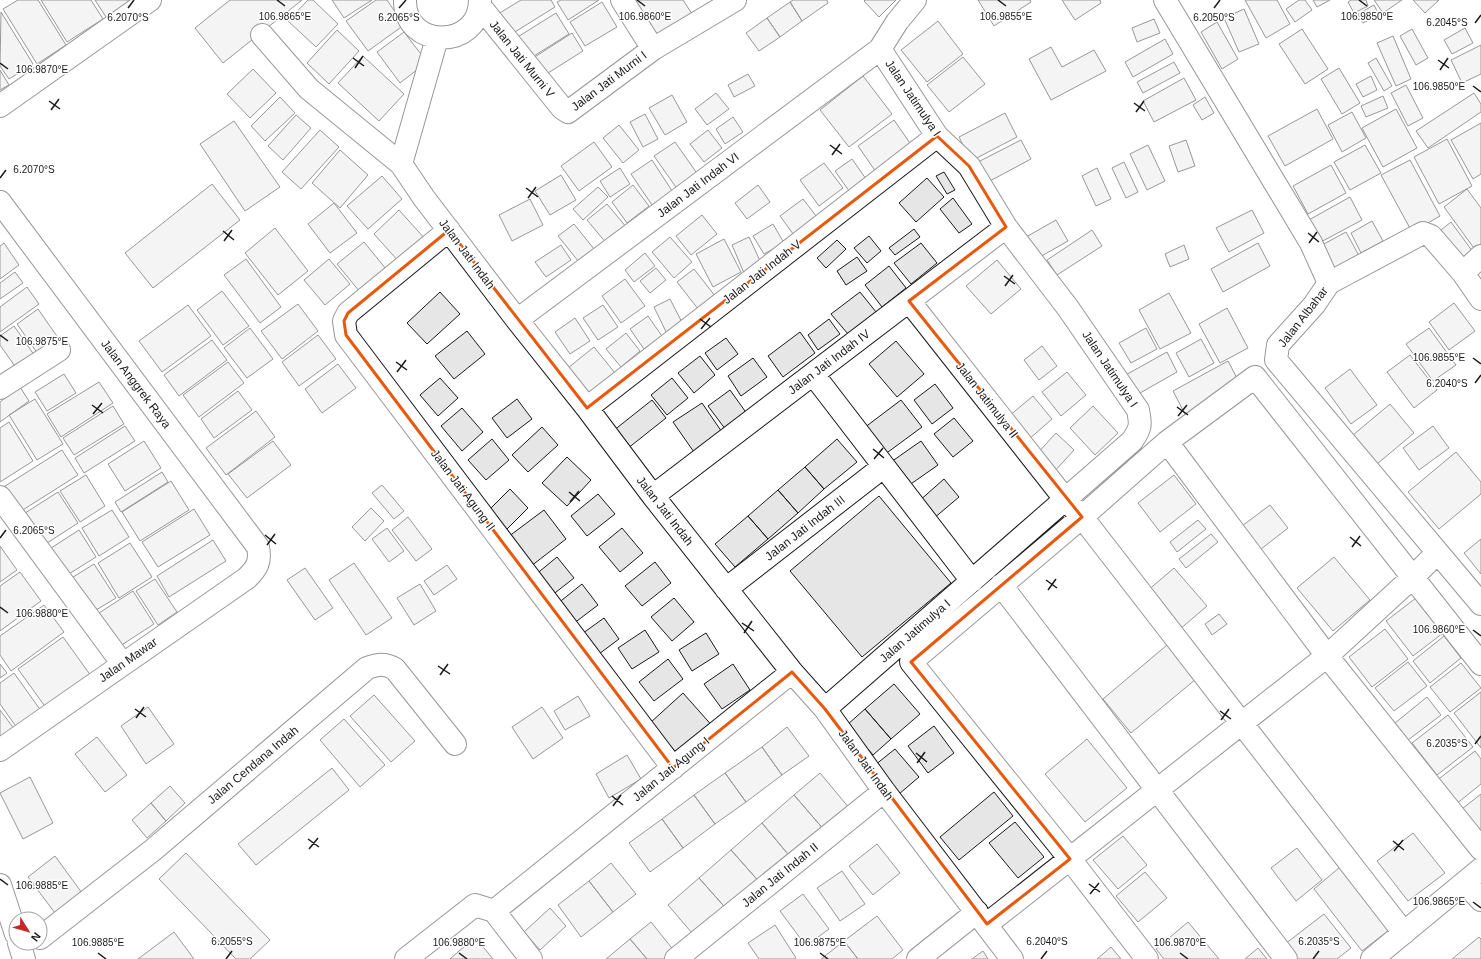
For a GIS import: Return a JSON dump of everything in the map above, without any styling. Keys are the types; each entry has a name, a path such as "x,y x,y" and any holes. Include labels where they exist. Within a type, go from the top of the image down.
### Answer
{"street":[{"path":"0,106 150,0"},
{"path":"405,0 408,18 416,28 425,35 437,38 448,38 460,34 469,27 476,17 480,3"},
{"path":"622,0 653,49"},
{"name":"Jalan Jati Murni I","path":"565,111 571,111 653,49 734,0"},
{"path":"880,49 897,22 915,0"},
{"name":"Jalan Albahar","path":"1165,0 1311,243 1329,283 1314,304 1278,345 1276,360 1481,604"},
{"name":"Jalan Jati Murni V","path":"480,3 565,111"},
{"name":"Jalan Jati Indah","path":"262,35 309,90 401,164 424,198 517,320 587,408 726,590 792,672 825,709 884,791 1012,959"},
{"path":"401,164 437,38"},
{"name":"Jalan Jatimulya I","path":"825,709 1132,441 1140,430 1141,422 1138,410 1068,308 1006,226 969,166 937,136 880,49"},
{"name":"Jalan Jati Indah VI","path":"517,320 880,49"},
{"name":"Jalan Jati Indah V","path":"587,408 937,136"},
{"name":"Jalan Anggrek Raya","path":"0,202 258,547 260,557 255,569"},
{"name":"Jalan Jati Indah IV","path":"653,496 1006,226"},
{"name":"Jalan Jati Agung II","path":"449,230 348,313 344,321 346,335 673,768"},
{"path":"1329,283 1423,233 1431,236 1462,273 1481,299"},
{"path":"1462,273 1481,256"},
{"name":"Jalan Jatimulya II","path":"909,301 1065,499 1082,517 1404,933"},
{"path":"0,388 59,350"},
{"path":"813,374 972,581"},
{"path":"1147,959 1070,859 911,662 1082,517 1167,442 1255,377 1481,664"},
{"path":"1167,442 1327,656 1481,849"},
{"name":"Jalan Jati Indah III","path":"726,590 883,467"},
{"path":"0,497 122,663"},
{"path":"918,959 1070,859 1327,656 1414,577 1437,553"},
{"name":"Jalan Mawar","path":"0,750 122,663 247,578 255,569"},
{"path":"1001,585 1286,959"},
{"name":"Jalan Cendana Indah","path":"48,932 153,850 367,668 379,664 387,665 395,669 455,744"},
{"name":"Jalan Jati Agung I","path":"494,910 792,672"},
{"name":"Jalan Jati Indah II","path":"676,959 884,791"},
{"path":"1372,959 1465,883 1481,868"},
{"path":"1465,883 1481,900"},
{"path":"0,884 10,911"},
{"path":"406,959 475,905 494,910 531,959"}],"highlighted area":[{"path":"937,136 969,166 1006,227 909,301 1082,517 911,662 1070,859 987,924 825,709 792,672 673,768 346,335 344,321 348,313 449,230 587,408"}],"building":[{"path":"18,0 38,0 66,45 37,64 3,9"},
{"path":"41,0 91,0 103,19 67,42"},
{"path":"95,0 133,0 106,17"},
{"path":"230,0 302,0 223,63 195,28"},
{"path":"308,0 313,0 338,24 316,47 288,21"},
{"path":"332,0 372,0 344,18"},
{"path":"376,0 387,0 404,25 368,51 346,21"},
{"path":"521,0 551,0 555,7 510,35 498,14"},
{"path":"561,0 599,0 568,20 557,2"},
{"path":"634,0 683,0 694,17 659,39"},
{"path":"793,0 827,0 828,3 802,21 790,2"},
{"path":"896,0 879,17 864,1"},
{"path":"978,0 1030,0 1031,2 994,26"},
{"path":"1062,0 1100,0 1101,3 1075,20"},
{"path":"1245,0 1277,0 1290,24 1266,38"},
{"path":"1299,0 1305,0 1312,10 1295,22 1286,9"},
{"path":"1313,0 1330,0 1317,7"},
{"path":"1351,0 1366,0 1368,6 1354,13 1348,2"},
{"path":"1374,0 1402,0 1383,13"},
{"path":"1413,0 1439,0 1425,13"},
{"path":"602,2 617,27 585,46 570,22"},
{"path":"790,2 802,21 780,37 767,18"},
{"path":"1374,5 1379,15 1363,23 1358,14"},
{"path":"1244,9 1259,44 1239,52 1224,18"},
{"path":"1,12 33,64 9,79 0,66"},
{"path":"556,13 569,34 529,59 516,38"},
{"path":"767,18 780,37 759,51 746,33"},
{"path":"1154,19 1160,33 1137,42 1132,28"},
{"path":"938,21 963,54 927,82 901,50"},
{"path":"1217,22 1238,59 1222,69 1201,32"},
{"path":"1465,28 1473,43 1452,54 1444,40"},
{"path":"1302,29 1328,69 1305,84 1279,44"},
{"path":"1412,29 1428,58 1416,65 1400,36"},
{"path":"337,30 359,51 329,84 307,63"},
{"path":"404,32 427,62 400,83 377,52"},
{"path":"572,33 583,51 540,78 530,60"},
{"path":"1393,36 1411,79 1396,86 1377,43"},
{"path":"1165,39 1173,54 1133,77 1125,62"},
{"path":"1481,45 1481,74 1462,83 1451,60"},
{"path":"1051,47 1062,67 1094,50 1106,71 1051,100 1029,59"},
{"path":"363,56 404,94 379,121 338,83"},
{"path":"963,57 985,84 949,112 927,85"},
{"path":"1376,58 1392,86 1384,91 1368,63"},
{"path":"1174,62 1180,73 1143,93 1137,82"},
{"path":"1339,68 1360,103 1342,114 1321,79"},
{"path":"253,69 276,93 250,118 227,94"},
{"path":"0,70 9,85 0,90"},
{"path":"748,74 755,86 734,97 728,85"},
{"path":"863,76 892,114 849,147 820,110"},
{"path":"1371,76 1377,90 1363,97 1356,84"},
{"path":"1184,78 1196,100 1154,122 1143,101"},
{"path":"1406,85 1423,118 1408,126 1391,93"},
{"path":"716,93 729,109 707,125 695,109"},
{"path":"1474,93 1481,104 1481,112 1428,148 1416,131"},
{"path":"672,95 687,122 665,135 649,108"},
{"path":"1383,96 1388,108 1366,117 1361,106"},
{"path":"280,97 295,113 265,141 251,126"},
{"path":"1205,97 1214,113 1202,120 1193,105"},
{"path":"1317,109 1333,139 1285,166 1268,136"},
{"path":"1396,109 1417,148 1383,167 1362,128"},
{"path":"1352,112 1366,138 1342,152 1328,125"},
{"path":"1005,113 1017,137 971,161 959,137"},
{"path":"645,114 658,139 643,147 630,122"},
{"path":"296,115 311,128 283,160 268,146"},
{"path":"733,117 743,132 725,144 716,129"},
{"path":"894,120 912,146 876,172 858,146"},
{"path":"234,121 280,187 245,211 200,144"},
{"path":"1481,123 1481,174 1473,179 1451,140"},
{"path":"619,125 639,150 623,163 603,138"},
{"path":"320,130 339,147 301,189 282,172"},
{"path":"708,130 722,148 704,162 690,144"},
{"path":"1447,139 1472,186 1439,204 1414,157"},
{"path":"1021,140 1031,159 988,182 978,162"},
{"path":"1186,140 1195,166 1178,172 1169,146"},
{"path":"594,142 612,167 579,191 561,166"},
{"path":"675,142 701,179 680,193 654,156"},
{"path":"1148,145 1165,181 1147,190 1130,154"},
{"path":"1365,145 1381,173 1350,190 1334,162"},
{"path":"340,150 368,175 340,208 312,183"},
{"path":"852,159 871,186 854,198 835,171"},
{"path":"652,160 676,197 656,211 631,174"},
{"path":"1410,160 1440,216 1412,232 1381,175"},
{"path":"1124,162 1138,192 1126,198 1112,168"},
{"path":"824,163 843,188 819,206 800,180"},
{"path":"1331,165 1346,193 1308,214 1293,186"},
{"path":"620,168 630,184 610,197 600,181"},
{"path":"1097,168 1111,199 1096,206 1082,176"},
{"path":"944,172 955,190 947,194 936,176"},
{"path":"561,175 576,200 550,215 535,191"},
{"path":"382,176 402,199 368,229 347,206"},
{"path":"927,178 944,197 916,222 899,203"},
{"path":"212,184 240,220 153,288 125,253"},
{"path":"633,185 649,206 627,223 612,202"},
{"path":"758,185 770,202 747,219 735,203"},
{"path":"598,187 608,197 583,220 573,209"},
{"path":"1467,189 1481,208 1481,247 1476,251 1444,207"},
{"path":"1350,197 1362,220 1319,243 1307,221"},
{"path":"953,198 972,224 959,233 940,209"},
{"path":"530,199 543,225 512,241 499,215"},
{"path":"803,199 820,221 796,238 780,216"},
{"path":"334,203 357,233 330,253 308,224"},
{"path":"607,204 627,228 607,244 587,220"},
{"path":"399,210 426,240 400,263 374,234"},
{"path":"1252,210 1264,233 1229,252 1216,228"},
{"path":"702,215 717,234 691,255 676,236"},
{"path":"1056,220 1068,241 1038,258 1026,237"},
{"path":"1372,221 1383,241 1361,253 1351,233"},
{"path":"1451,222 1476,256 1461,268 1436,234"},
{"path":"574,224 594,249 579,262 558,236"},
{"path":"773,224 784,243 764,254 753,236"},
{"path":"275,228 308,271 278,295 245,253"},
{"path":"914,229 920,237 895,255 889,248"},
{"path":"1092,230 1102,246 1057,275 1047,260"},
{"path":"1346,232 1362,261 1338,274 1322,245"},
{"path":"869,236 881,251 867,263 854,248"},
{"path":"670,237 692,262 674,278 652,252"},
{"path":"749,237 762,265 744,273 732,245"},
{"path":"724,239 741,272 713,287 696,254"},
{"path":"837,240 846,249 826,268 817,258"},
{"path":"364,242 391,275 364,297 337,264"},
{"path":"4,243 19,265 0,279 0,246"},
{"path":"921,243 937,263 911,284 894,263"},
{"path":"1258,243 1270,266 1223,292 1211,269"},
{"path":"561,245 571,260 546,277 535,262"},
{"path":"1184,245 1189,259 1170,267 1165,254"},
{"path":"645,253 655,266 634,282 625,270"},
{"path":"857,257 867,271 846,285 837,271"},
{"path":"246,259 281,307 260,323 224,275"},
{"path":"329,259 350,284 325,305 304,280"},
{"path":"997,260 1021,289 991,314 966,286"},
{"path":"889,266 906,288 882,307 865,285"},
{"path":"656,268 666,280 650,293 640,281"},
{"path":"694,269 719,301 702,314 677,282"},
{"path":"15,272 23,283 0,299 0,283"},
{"path":"625,279 645,306 621,323 602,296"},
{"path":"27,287 39,304 0,332 0,307"},
{"path":"222,291 249,326 223,345 197,310"},
{"path":"440,292 460,314 427,344 407,323"},
{"path":"860,292 876,312 848,334 831,314"},
{"path":"1169,293 1191,333 1160,349 1139,310"},
{"path":"670,299 686,330 669,338 654,307"},
{"path":"1454,303 1475,331 1449,350 1429,322"},
{"path":"298,304 318,331 282,359 261,331"},
{"path":"188,305 211,336 162,372 139,341"},
{"path":"603,305 618,327 598,340 583,318"},
{"path":"1227,308 1248,348 1220,363 1199,324"},
{"path":"38,309 61,342 40,357 17,324"},
{"path":"648,316 662,336 644,349 630,329"},
{"path":"575,318 590,341 570,354 555,332"},
{"path":"829,319 840,334 818,350 808,335"},
{"path":"14,326 37,359 19,372 0,345 0,336"},
{"path":"250,328 273,359 247,378 224,348"},
{"path":"1146,328 1157,349 1131,363 1119,343"},
{"path":"1429,328 1456,365 1433,381 1406,344"},
{"path":"467,331 485,354 454,379 435,356"},
{"path":"800,332 815,353 783,377 768,356"},
{"path":"626,333 640,351 621,367 606,349"},
{"path":"318,335 336,359 299,386 282,362"},
{"path":"726,338 738,354 717,370 705,353"},
{"path":"1201,339 1214,363 1189,377 1176,353"},
{"path":"212,340 227,360 179,396 164,375"},
{"path":"896,341 924,374 897,397 869,364"},
{"path":"1042,346 1057,366 1039,380 1024,360"},
{"path":"594,347 615,373 584,398 563,372"},
{"path":"1167,352 1177,372 1133,397 1122,377"},
{"path":"1410,355 1437,390 1414,408 1387,372"},
{"path":"700,356 715,375 694,393 678,373"},
{"path":"753,358 767,377 741,396 728,376"},
{"path":"1228,361 1240,384 1185,414 1173,391"},
{"path":"228,362 244,383 199,417 183,395"},
{"path":"338,364 356,388 322,413 305,389"},
{"path":"1350,369 1377,405 1351,424 1325,388"},
{"path":"1067,372 1086,395 1061,416 1042,392"},
{"path":"64,374 76,393 47,411 35,392"},
{"path":"440,378 458,398 438,416 420,395"},
{"path":"672,378 688,398 667,415 651,395"},
{"path":"99,382 113,403 61,437 47,414"},
{"path":"935,384 953,408 932,424 914,400"},
{"path":"20,387 29,401 0,422 0,402"},
{"path":"730,390 750,418 729,434 708,406"},
{"path":"238,391 252,410 214,438 201,419"},
{"path":"1033,396 1052,419 1028,440 1009,416"},
{"path":"35,399 63,444 37,460 9,415"},
{"path":"517,399 532,419 507,438 492,418"},
{"path":"652,400 666,418 627,449 613,431"},
{"path":"901,400 922,427 884,455 864,428"},
{"path":"702,403 724,435 696,455 673,422"},
{"path":"1390,404 1414,433 1377,464 1353,435"},
{"path":"113,406 124,424 74,455 63,438"},
{"path":"1093,406 1118,433 1095,455 1070,428"},
{"path":"462,408 483,432 462,451 441,426"},
{"path":"256,411 275,437 226,475 206,448"},
{"path":"954,418 973,441 953,457 934,434"},
{"path":"9,422 33,461 0,482 0,428"},
{"path":"125,426 135,441 84,473 75,458"},
{"path":"1433,426 1449,448 1419,470 1403,448"},
{"path":"542,427 558,445 528,472 512,455"},
{"path":"1056,433 1074,450 1054,472 1036,455"},
{"path":"492,439 509,460 486,480 468,460"},
{"path":"837,439 857,462 824,489 805,467"},
{"path":"144,441 161,468 125,491 108,464"},
{"path":"273,441 291,465 247,498 228,474"},
{"path":"921,441 938,465 908,486 891,462"},
{"path":"62,450 78,475 18,513 2,488"},
{"path":"1456,452 1481,482 1481,494 1439,529 1408,492"},
{"path":"567,457 591,480 567,506 542,483"},
{"path":"805,467 824,489 798,513 778,490"},
{"path":"162,472 168,482 121,512 115,502"},
{"path":"86,475 105,506 80,522 60,491"},
{"path":"1174,475 1196,504 1160,532 1138,503"},
{"path":"944,479 959,497 933,519 918,502"},
{"path":"171,481 189,510 140,541 122,512"},
{"path":"382,485 404,511 394,519 372,493"},
{"path":"510,489 528,508 504,532 486,513"},
{"path":"778,490 798,513 768,539 748,516"},
{"path":"58,492 78,523 41,547 22,515"},
{"path":"598,494 615,514 587,536 571,516"},
{"path":"879,496 951,583 862,657 790,571"},
{"path":"1270,505 1288,528 1256,553 1238,529"},
{"path":"371,508 384,521 365,541 352,527"},
{"path":"194,509 210,535 158,567 142,542"},
{"path":"112,510 129,537 99,556 82,528"},
{"path":"544,510 566,539 526,570 504,540"},
{"path":"748,516 768,539 735,567 715,544"},
{"path":"408,517 432,549 416,561 392,530"},
{"path":"1198,520 1206,529 1177,552 1170,542"},
{"path":"387,528 404,551 389,562 372,539"},
{"path":"622,528 643,553 620,572 599,547"},
{"path":"79,530 96,557 64,577 48,550"},
{"path":"1211,534 1218,542 1186,568 1179,559"},
{"path":"1481,539 1481,574 1464,553"},
{"path":"213,540 226,561 169,597 157,576"},
{"path":"130,543 152,577 119,598 98,563"},
{"path":"0,546 17,570 0,582"},
{"path":"557,557 574,578 551,596 534,576"},
{"path":"1334,557 1370,600 1333,631 1297,588"},
{"path":"655,562 671,583 642,606 625,586"},
{"path":"354,563 392,618 366,635 329,580"},
{"path":"94,564 116,598 91,613 70,579"},
{"path":"447,565 457,579 434,595 424,581"},
{"path":"305,568 333,608 315,620 287,580"},
{"path":"1174,568 1207,606 1179,630 1146,592"},
{"path":"20,572 41,601 0,631 0,586"},
{"path":"155,579 177,612 158,625 136,591"},
{"path":"420,584 436,611 414,625 397,598"},
{"path":"582,584 598,605 573,624 557,604"},
{"path":"133,591 154,624 120,646 99,613"},
{"path":"674,598 694,622 672,641 651,617"},
{"path":"1416,598 1443,633 1413,656 1386,621"},
{"path":"44,605 64,632 11,671 0,655 0,636"},
{"path":"1219,614 1227,624 1212,635 1205,624"},
{"path":"604,618 619,639 595,657 579,636"},
{"path":"1385,629 1408,659 1372,687 1349,657"},
{"path":"645,630 659,652 632,669 618,648"},
{"path":"706,633 719,654 692,671 679,650"},
{"path":"1444,636 1461,658 1430,683 1413,661"},
{"path":"63,637 94,680 49,712 18,669"},
{"path":"1173,640 1202,674 1131,733 1103,699"},
{"path":"668,659 683,679 654,701 639,682"},
{"path":"1408,662 1427,686 1394,711 1375,688"},
{"path":"1461,663 1481,688 1450,712 1430,687"},
{"path":"0,664 7,673 0,678"},
{"path":"733,664 750,690 722,709 704,684"},
{"path":"14,673 44,715 20,732 0,704 0,683"},
{"path":"894,684 920,714 891,739 865,709"},
{"path":"1481,692 1481,748 1454,713"},
{"path":"683,693 715,729 682,759 650,723"},
{"path":"374,695 415,741 391,762 350,716"},
{"path":"578,696 590,716 565,730 554,711"},
{"path":"1427,697 1441,715 1408,740 1395,723"},
{"path":"148,707 174,744 146,764 121,726"},
{"path":"542,707 563,738 533,759 512,727"},
{"path":"865,709 891,739 873,755 847,725"},
{"path":"0,710 18,734 0,747"},
{"path":"1448,715 1473,747 1437,775 1412,743"},
{"path":"344,719 385,765 360,787 320,740"},
{"path":"934,726 954,753 928,773 908,746"},
{"path":"787,727 809,756 782,775 762,747"},
{"path":"97,737 127,775 105,792 75,754"},
{"path":"1087,739 1127,788 1085,822 1045,774"},
{"path":"762,747 782,775 746,802 725,773"},
{"path":"895,749 919,777 899,794 875,765"},
{"path":"1475,751 1481,759 1481,784 1455,805 1436,781"},
{"path":"627,755 641,779 609,798 596,774"},
{"path":"332,768 349,790 256,865 238,844"},
{"path":"725,773 746,802 715,824 694,795"},
{"path":"820,773 850,809 825,831 794,795"},
{"path":"30,777 53,823 23,839 0,793"},
{"path":"170,786 185,803 166,821 151,803"},
{"path":"994,792 1013,816 959,860 940,837"},
{"path":"1481,794 1481,843 1458,812"},
{"path":"694,795 715,824 683,848 662,819"},
{"path":"794,795 825,831 792,859 762,823"},
{"path":"151,803 166,821 147,838 132,820"},
{"path":"662,819 683,848 650,872 629,843"},
{"path":"1015,822 1044,857 1018,878 989,843"},
{"path":"762,823 792,859 762,885 731,850"},
{"path":"1413,833 1445,873 1408,901 1377,861"},
{"path":"1123,836 1147,865 1118,889 1093,860"},
{"path":"877,844 900,873 873,895 849,866"},
{"path":"1297,848 1322,880 1296,901 1271,868"},
{"path":"731,850 762,885 730,913 699,878"},
{"path":"186,853 270,940 250,959 236,959 159,879"},
{"path":"55,856 82,893 55,913 28,877"},
{"path":"611,863 636,894 613,912 589,881"},
{"path":"1340,867 1389,930 1362,951 1314,889"},
{"path":"842,871 865,904 840,921 817,888"},
{"path":"1145,872 1167,898 1138,922 1116,896"},
{"path":"699,878 730,913 698,940 668,905"},
{"path":"589,881 613,912 581,937 558,905"},
{"path":"803,894 829,929 806,946 780,911"},
{"path":"550,908 566,926 540,950 524,932"},
{"path":"1324,914 1351,948 1337,959 1297,959 1285,944"},
{"path":"877,916 903,950 892,959 858,959 844,941"},
{"path":"651,922 675,952 666,959 647,959 630,939"},
{"path":"1188,922 1219,959 1164,959 1156,949"},
{"path":"775,925 796,958 759,959 748,943"},
{"path":"174,932 194,959 138,959"},
{"path":"475,937 493,959 450,959"},
{"path":"1479,937 1481,939 1481,959 1452,959"},
{"path":"630,939 647,959 606,959"},
{"path":"844,941 858,959 821,959"},
{"path":"1111,947 1121,959 1097,959"},
{"path":"1258,948 1267,959 1245,959"},
{"path":"983,951 988,959 972,959"}]}
